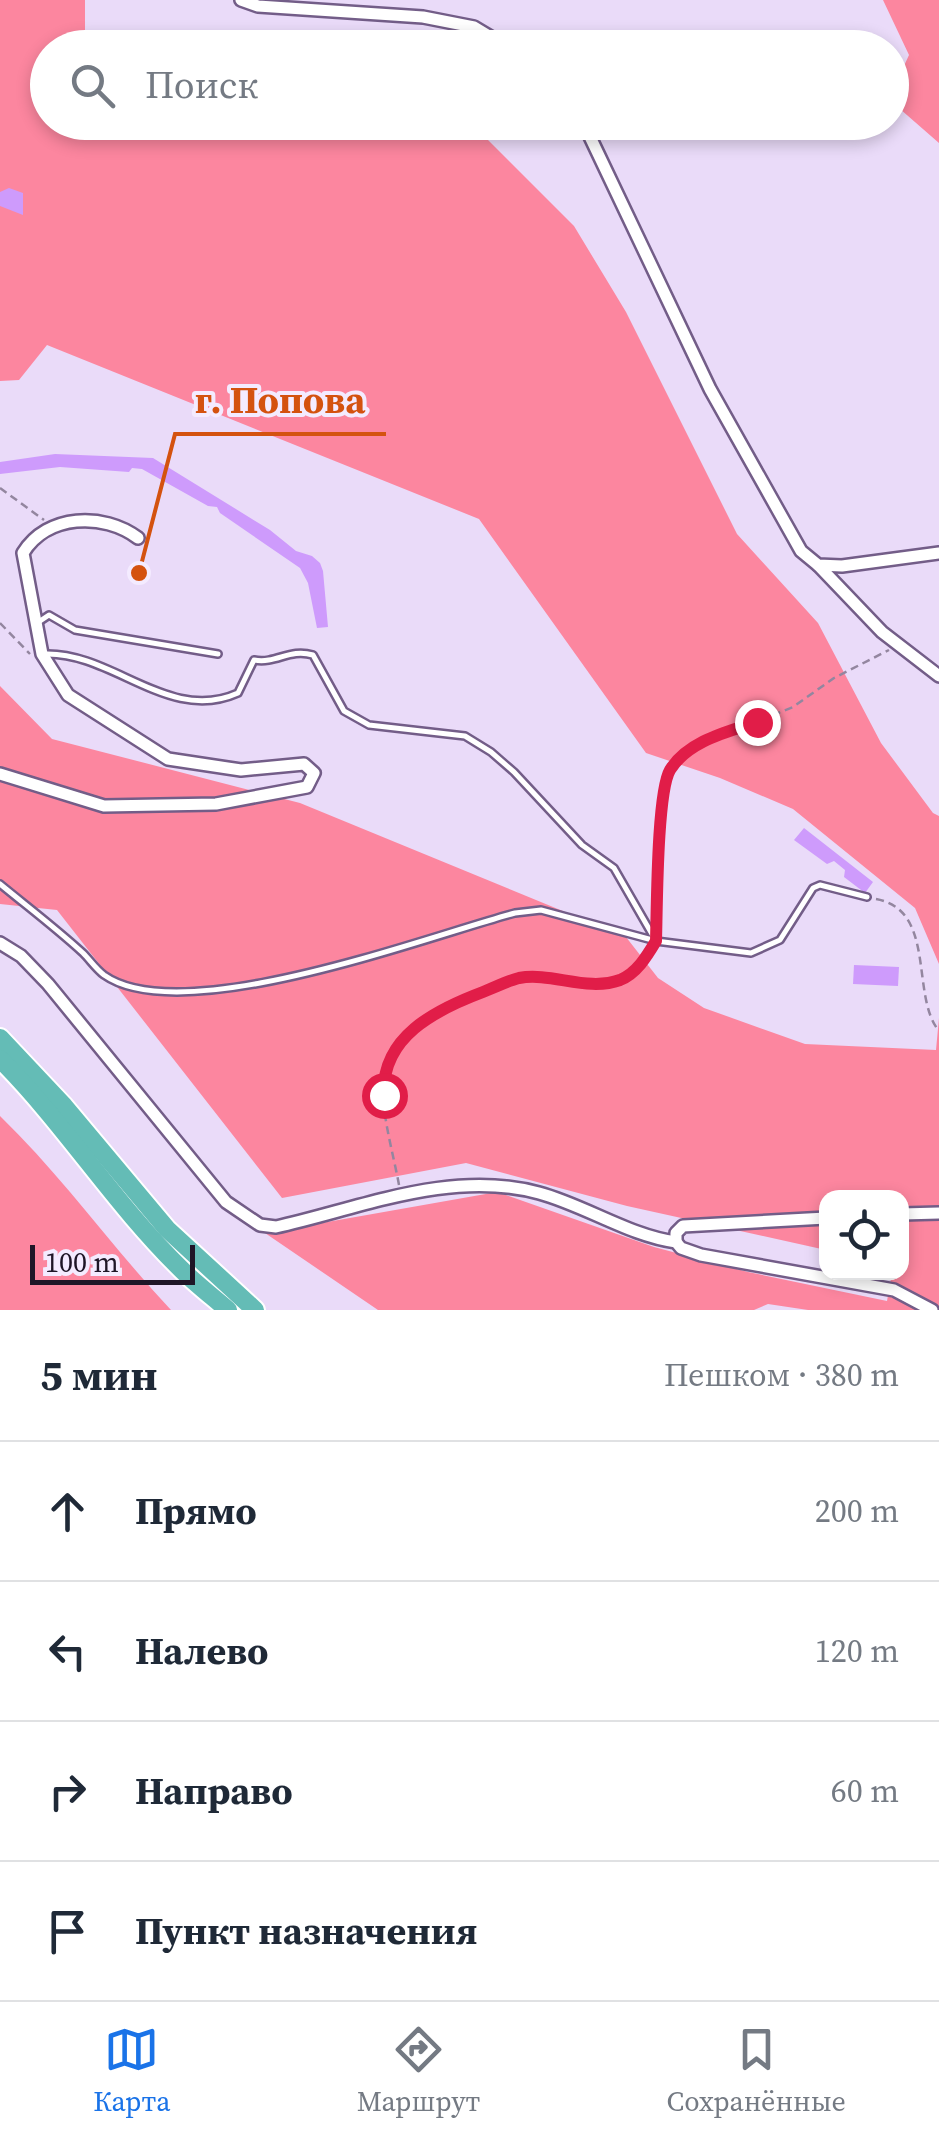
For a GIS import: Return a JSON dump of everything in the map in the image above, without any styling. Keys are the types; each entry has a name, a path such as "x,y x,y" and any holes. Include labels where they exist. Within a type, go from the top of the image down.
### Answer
{"highway":[{"path":"0,1038 13,1048 168,1229 255,1310"},
{"path":"0,1058 54,1116 154,1240 228,1310"}],"street":[{"path":"241,0 258,6 423,18 477,30"},
{"path":"592,140 710,389 788,532 801,551 899,645 939,676"},
{"path":"0,774 104,806 216,804 307,788 314,773 304,764 241,770 168,759 68,695 42,654 23,553 32,538 66,521 104,523 127,529 138,538"},
{"path":"818,565 863,564 939,554"},
{"path":"0,943 21,956 48,984 226,1202 260,1225 276,1227 401,1196 461,1186 501,1187 538,1192 676,1242 681,1248 701,1255 894,1290 932,1310"},
{"path":"909,1214 939,1213"},
{"path":"676,1242 676,1233 683,1226 819,1218"}],"lane":[{"path":"36,630 40,618 49,615 75,630 218,654"},
{"path":"42,654 65,653 195,703 213,702 238,693 254,660 265,662 294,651 314,655 344,711 369,725 465,736 491,752 582,844 614,868 656,941"},
{"path":"0,884 104,975 128,986 166,991 242,986 318,973 459,928 541,910 656,941 751,953 780,940 813,888 820,886 867,897"}],"path":[{"path":"0,488 53,527"},
{"path":"0,623 26,652 42,654"},
{"path":"401,1196 382,1075 390,1056 415,1026 453,1004 520,978 595,984 621,980 645,961 656,941 662,800 668,772 690,749 793,708 834,678 899,645"},
{"path":"867,897 888,901 902,911 924,966 922,996 939,1031"}],"shaded area":[{"path":"0,0 85,0 85,30 30,30 30,140 488,140 574,226 626,312 737,534 818,623 881,743 939,816 939,964 915,908 793,809 646,753 479,519 47,345 19,380 0,381"},
{"path":"883,0 939,0 939,143 909,117 909,30 897,30"},
{"path":"0,686 52,739 300,803 626,937 658,978 704,1008 805,1044 936,1050 939,1018 939,1310 808,1310 768,1304 754,1310 378,1310 265,1233 497,1192 654,1247 748,1272 887,1301 891,1280 909,1280 909,1190 819,1190 819,1248 627,1206 466,1163 282,1198 57,910 0,904"},
{"path":"0,1116 45,1163 171,1310 0,1310"}],"building":[{"path":"9,188 23,193 23,215 0,206 0,192"},
{"path":"55,454 153,458 270,530 296,551 312,556 323,571 328,627 317,628 308,583 300,568 220,513 217,507 208,506 142,469 132,468 129,472 60,467 0,474 0,462"},
{"path":"804,828 873,882 865,893 844,877 845,870 834,861 827,864 794,840"},
{"path":"854,965 899,967 898,986 853,984"}],"place":[{"name":"г. Попова","path":"139,573"}],"route":[{"path":"384,1095 382,1075 390,1056 415,1026 453,1004 520,978 595,984 621,980 645,961 656,941 662,800 668,772 690,749 724,732 757,722"}]}
